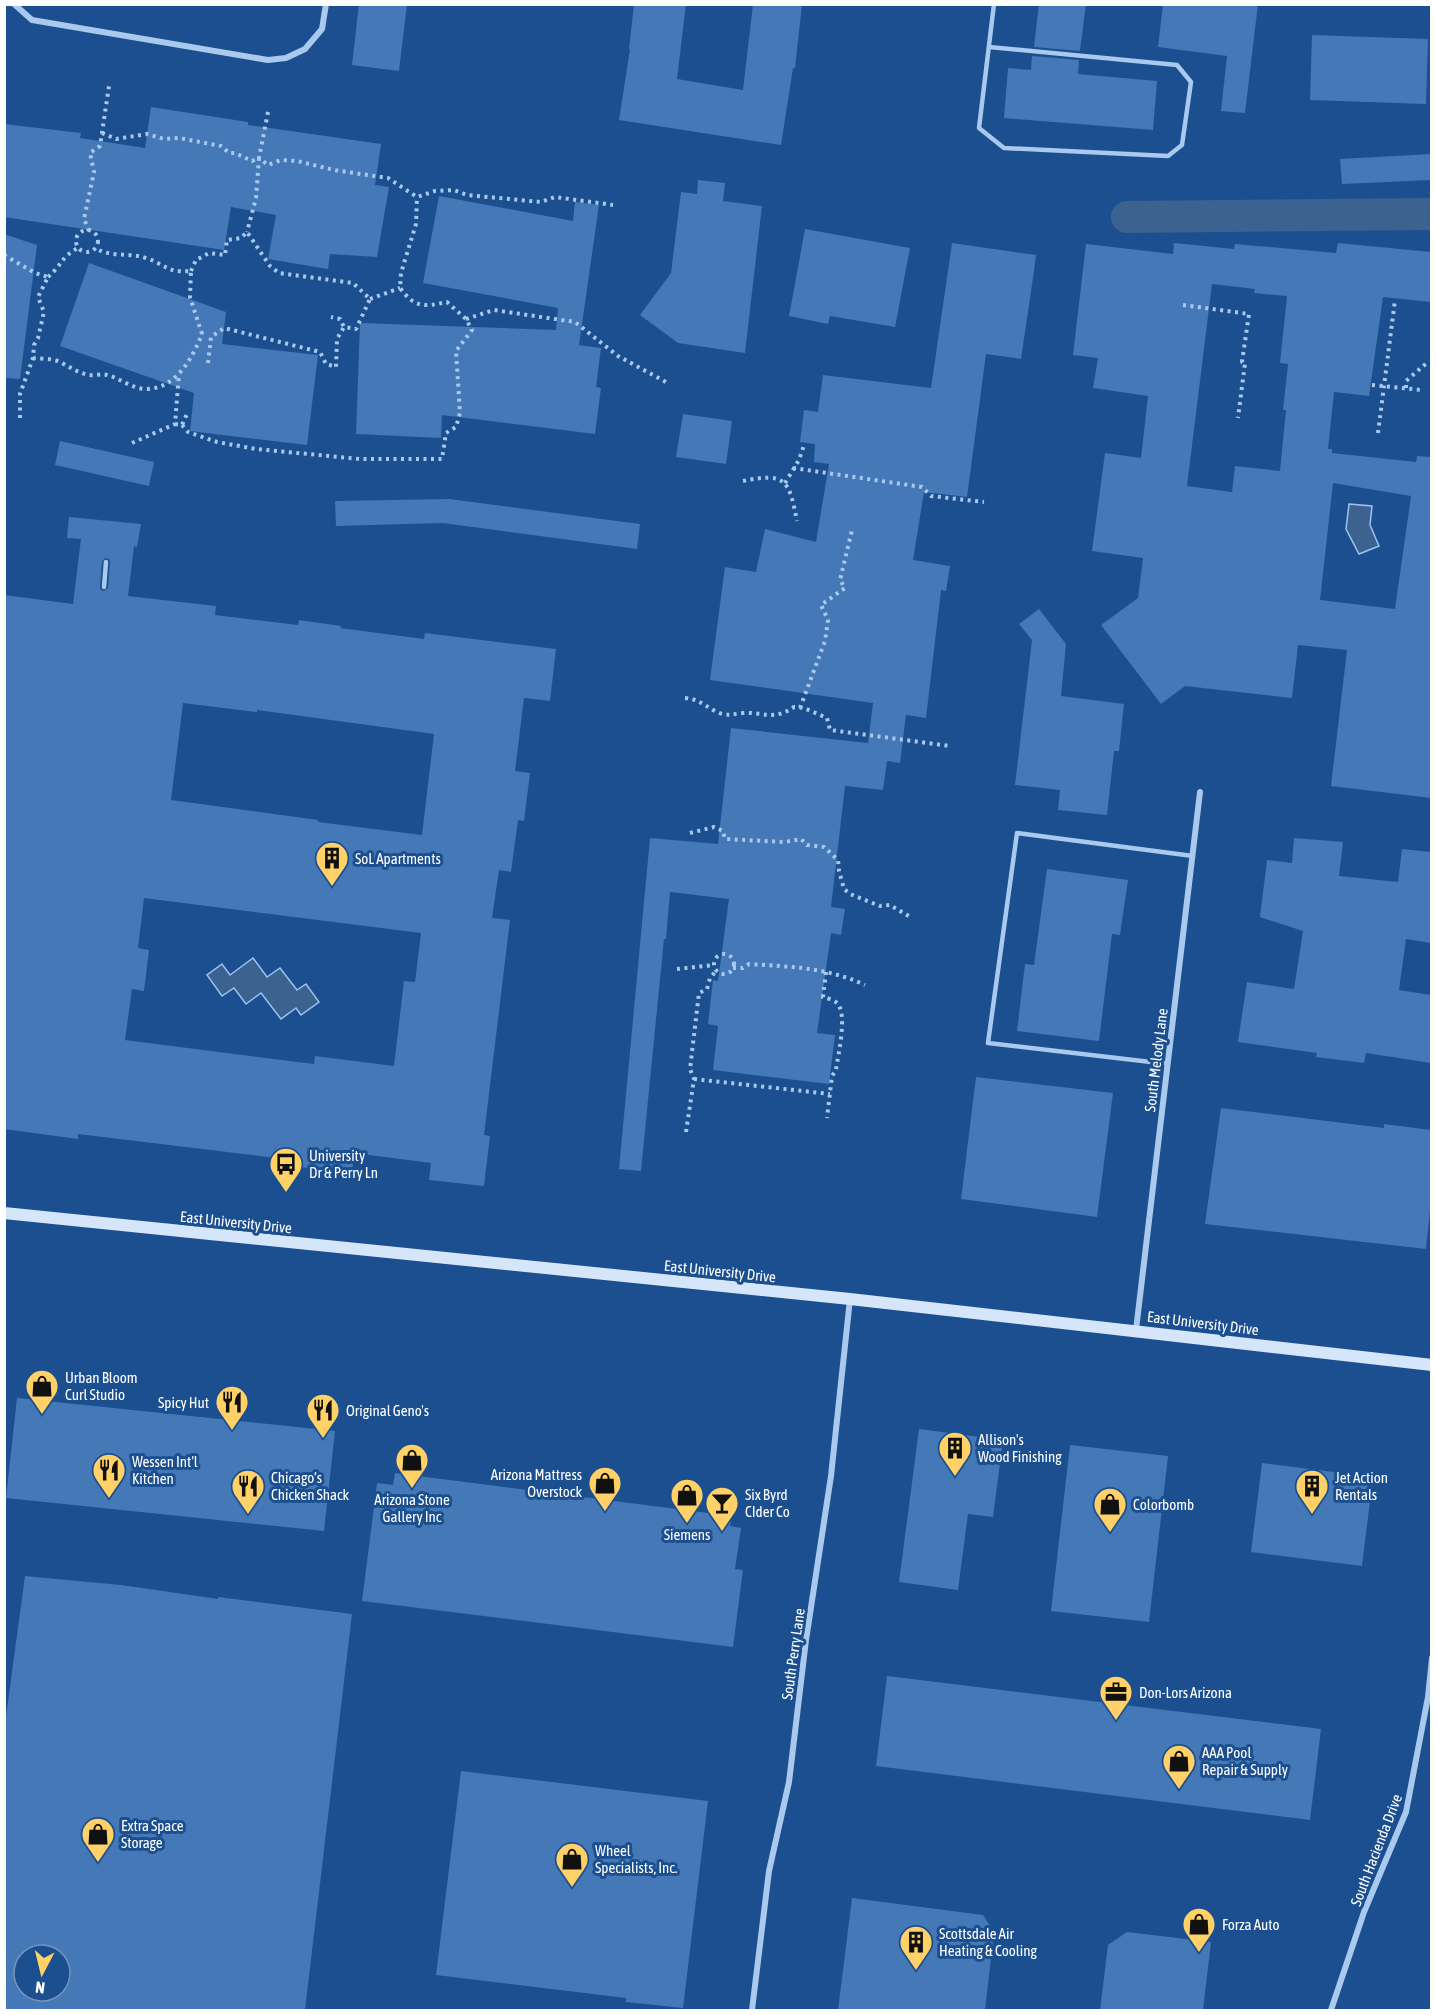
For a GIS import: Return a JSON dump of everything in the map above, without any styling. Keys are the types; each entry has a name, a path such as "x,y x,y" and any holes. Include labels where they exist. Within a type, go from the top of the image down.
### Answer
{"main road":[{"name":"East University Drive","path":"4,1214 850,1299 1431,1365"}],"street":[{"path":"14,4 32,20 268,60 286,58 305,49 322,29 326,4"},
{"name":"South Melody Lane","path":"1136,1330 1200,792"},
{"name":"South Perry Lane","path":"752,2010 769,1870 789,1782 806,1640 831,1476 850,1299"},
{"name":"South Hacienda Drive","path":"1331,2010 1367,1906 1406,1812 1428,1697 1431,1658"}],"lane":[{"path":"989,47 1177,65 1191,82 1182,145 1168,156 1004,148 979,128 994,4"},
{"path":"104,586 106,562"},
{"path":"1168,1064 988,1043 1017,832 1193,856"}],"path":[{"path":"95,248 97,238 89,231 84,219 94,172 90,153 100,146 109,86"},
{"path":"33,358 58,361 73,370 91,375 107,374 125,383 147,389 166,384 179,374 194,354 202,334 190,297 192,271 196,260 209,254 225,255 227,240 241,238 247,232 255,198 259,158 268,112"},
{"path":"102,133 116,139 147,134 164,139 179,138 221,146 229,153 235,153 252,161 259,158"},
{"path":"259,158 268,165 280,160 297,161 388,178 417,197"},
{"path":"417,197 435,191 454,190 467,195 541,202 555,197 613,205"},
{"path":"132,443 175,424 182,425 188,432 207,439 256,449 360,459 442,459 446,433 456,427 460,413 456,351 472,330 466,320 447,302 428,307 409,300 400,288 401,273 416,224 417,197"},
{"path":"78,248 77,237 81,232 89,231"},
{"path":"247,232 270,266 279,273 353,283 370,298"},
{"path":"78,248 87,252 95,248"},
{"path":"20,422 20,394 33,358 34,345 44,312 38,297 48,277 57,269 65,255 78,248"},
{"path":"95,248 106,254 147,258 176,272 192,271"},
{"path":"4,255 35,273 48,277"},
{"path":"344,327 356,329 370,298 400,288"},
{"path":"1378,433 1395,300"},
{"path":"1183,305 1249,314 1242,362 1245,363 1238,418"},
{"path":"466,320 494,310 575,322 618,356 666,382"},
{"path":"331,317 340,319 344,327"},
{"path":"208,363 211,337 224,328 320,352 326,364 336,367 337,339 344,327"},
{"path":"202,334 211,337"},
{"path":"1406,388 1406,381 1429,361"},
{"path":"175,424 179,374"},
{"path":"1372,385 1421,390"},
{"path":"182,425 187,414"},
{"path":"785,483 800,460 804,445"},
{"path":"793,468 922,486 930,496 984,502"},
{"path":"743,481 764,477 777,478 785,483 792,493 797,521"},
{"path":"800,708 825,641 828,620 821,605 845,588 840,580 852,530"},
{"path":"685,698 705,703 716,712 733,716 742,713 768,716 785,713 794,707 800,708 827,718 830,730 950,746"},
{"path":"690,833 714,827 723,831 725,839 785,843 801,839 807,845 824,847 838,860 844,889 850,894 880,906 890,905 912,918"},
{"path":"716,971 714,965 717,956 727,954 732,958 733,968"},
{"path":"716,971 726,974 733,968 743,968 749,964 796,967 842,975 865,985"},
{"path":"677,969 714,965"},
{"path":"686,1132 694,1079 690,1069 699,993 707,990 710,978 716,971"},
{"path":"826,972 823,997 837,1002 842,1012 836,1070 832,1076 827,1118"},
{"path":"694,1079 830,1094"}],"water":[{"path":"1349,504 1372,506 1370,525 1379,546 1359,554 1346,529"},
{"path":"253,958 267,977 280,968 297,990 306,984 319,1002 301,1015 296,1008 281,1019 261,993 246,1004 234,988 222,996 207,975 222,964 230,975"}],"building":[{"path":"359,4 407,4 399,71 352,65"},
{"path":"634,4 686,4 677,79 743,90 753,4 802,4 795,68 793,68 781,145 619,120 630,49"},
{"path":"1039,4 1086,4 1080,51 1034,47"},
{"path":"1163,4 1258,4 1245,113 1221,111 1227,56 1158,47"},
{"path":"1312,35 1428,39 1426,104 1310,100"},
{"path":"1032,56 1079,60 1078,74 1157,81 1153,130 1004,118 1008,68 1031,70"},
{"path":"151,107 248,122 248,125 381,144 375,185 389,187 377,257 330,254 328,269 268,259 276,215 231,207 224,250 4,217 4,124 81,133 80,138 145,148"},
{"path":"1431,154 1431,180 1342,184 1340,159"},
{"path":"698,180 725,183 723,201 762,206 745,353 678,343 640,315 671,273 681,192 697,194"},
{"path":"439,196 573,221 575,202 599,205 579,345 601,348 596,387 601,388 595,434 442,415 441,438 356,434 360,323 556,330 558,308 423,283"},
{"path":"805,229 910,248 895,327 830,316 828,324 789,316"},
{"path":"4,234 37,245 20,379 4,378"},
{"path":"952,243 1036,255 1033,278 1021,359 986,354 967,497 924,492 913,560 950,566 946,591 941,590 926,718 906,715 900,763 887,761 883,790 845,786 831,907 845,909 841,935 831,933 817,1033 835,1035 829,1084 713,1070 718,1026 708,1024 713,980 718,981 729,899 670,892 641,1171 619,1169 650,838 718,844 731,728 868,743 873,703 710,680 725,567 756,572 765,529 816,542 829,464 814,462 815,444 800,442 804,410 818,412 823,375 931,388"},
{"path":"1174,243 1234,249 1235,244 1336,253 1338,243 1431,252 1431,302 1383,297 1369,396 1334,392 1328,449 1332,449 1332,453 1416,462 1417,456 1431,457 1431,798 1331,786 1347,650 1298,645 1292,698 1185,686 1161,704 1101,625 1138,598 1143,558 1092,551 1105,453 1141,458 1148,396 1093,388 1098,358 1073,355 1086,244 1173,254","holes":["1212,284 1255,289 1254,293 1287,296 1280,363 1288,364 1280,471 1235,466 1232,492 1187,486","1333,483 1411,496 1395,609 1320,600"]},
{"path":"89,263 226,312 222,344 318,355 307,445 190,431 194,393 60,346"},
{"path":"683,414 732,421 726,464 676,457"},
{"path":"60,441 154,462 149,486 55,465"},
{"path":"449,499 640,524 637,549 443,523 336,526 335,501"},
{"name":"SoL Apartments","path":"69,517 141,524 137,547 134,546 128,596 216,606 215,615 298,625 299,620 424,639 425,633 556,649 550,701 524,698 515,771 530,773 524,821 518,820 511,872 499,870 492,918 510,920 484,1135 490,1136 484,1186 429,1180 431,1163 354,1153 352,1173 300,1167 301,1161 78,1134 78,1139 4,1129 4,595 73,604 81,539 67,538","holes":["105,558 110,562 108,588 104,591 100,587 102,562","183,703 257,712 257,710 434,734 422,835 171,800","144,898 421,933 415,982 404,981 394,1066 315,1056 314,1064 125,1040 132,989 144,991 149,950 138,948"]},
{"path":"1039,609 1066,644 1061,696 1124,704 1119,751 1114,751 1107,815 1058,810 1060,790 1015,785 1032,640 1019,624"},
{"path":"1294,838 1343,842 1339,876 1398,882 1402,849 1431,852 1431,943 1406,939 1399,990 1431,995 1431,1063 1366,1053 1364,1063 1316,1057 1317,1053 1238,1042 1247,982 1294,989 1303,931 1260,917 1267,860 1292,863"},
{"path":"1047,869 1128,880 1120,935 1112,934 1099,1041 1017,1031 1025,964 1034,965"},
{"path":"976,1077 1113,1093 1097,1217 961,1199"},
{"path":"1221,1108 1384,1128 1384,1124 1431,1130 1431,1201 1426,1249 1205,1224"},
{"path":"17,1398 335,1431 324,1531 6,1498"},
{"name":"Allison's Wood Finishing","path":"919,1429 1003,1440 993,1517 968,1514 958,1590 899,1582"},
{"name":"Colorbomb","path":"1070,1445 1168,1456 1149,1622 1051,1611"},
{"name":"Jet Action Rentals","path":"1262,1463 1373,1477 1362,1566 1251,1552"},
{"path":"395,1473 732,1516 730,1526 741,1528 735,1569 743,1570 733,1647 362,1601 377,1483 393,1485"},
{"path":"25,1576 121,1585 218,1599 218,1597 352,1614 305,2010 4,2010 4,1731"},
{"path":"887,1676 1321,1729 1310,1820 876,1766"},
{"name":"Wheel Specialists, Inc.","path":"461,1771 708,1801 683,2008 626,2002 626,1998 436,1975"},
{"name":"Scottsdale Air Heating & Cooling","path":"852,1898 983,1915 994,1932 985,2010 838,2010"},
{"path":"1127,1932 1211,1942 1203,2010 1100,2010 1108,1945"}],"waterway":[{"path":"1127,217 1432,214"}],"place":[{"name":"SoL Apartments","path":"332,887"},
{"name":"University Dr & Perry Ln","path":"286,1193"},
{"name":"Urban Bloom Curl Studio","path":"42,1415"},
{"name":"Spicy Hut","path":"232,1431"},
{"name":"Original Geno's","path":"323,1439"},
{"name":"Allison's Wood Finishing","path":"955,1477"},
{"name":"Arizona Stone Gallery Inc","path":"412,1489"},
{"name":"Wessen Int'l Kitchen","path":"109,1499"},
{"name":"Arizona Mattress Overstock","path":"605,1512"},
{"name":"Chicago’s Chicken Shack","path":"248,1515"},
{"name":"Jet Action Rentals","path":"1312,1515"},
{"name":"Siemens","path":"687,1524"},
{"name":"Six Byrd CIder Co","path":"722,1532"},
{"name":"Colorbomb","path":"1110,1533"},
{"name":"Don-Lors Arizona","path":"1116,1721"},
{"name":"AAA Pool Repair & Supply","path":"1179,1790"},
{"name":"Extra Space Storage","path":"98,1863"},
{"name":"Wheel Specialists, Inc.","path":"572,1888"},
{"name":"Forza Auto","path":"1199,1953"},
{"name":"Scottsdale Air Heating & Cooling","path":"916,1971"}]}
